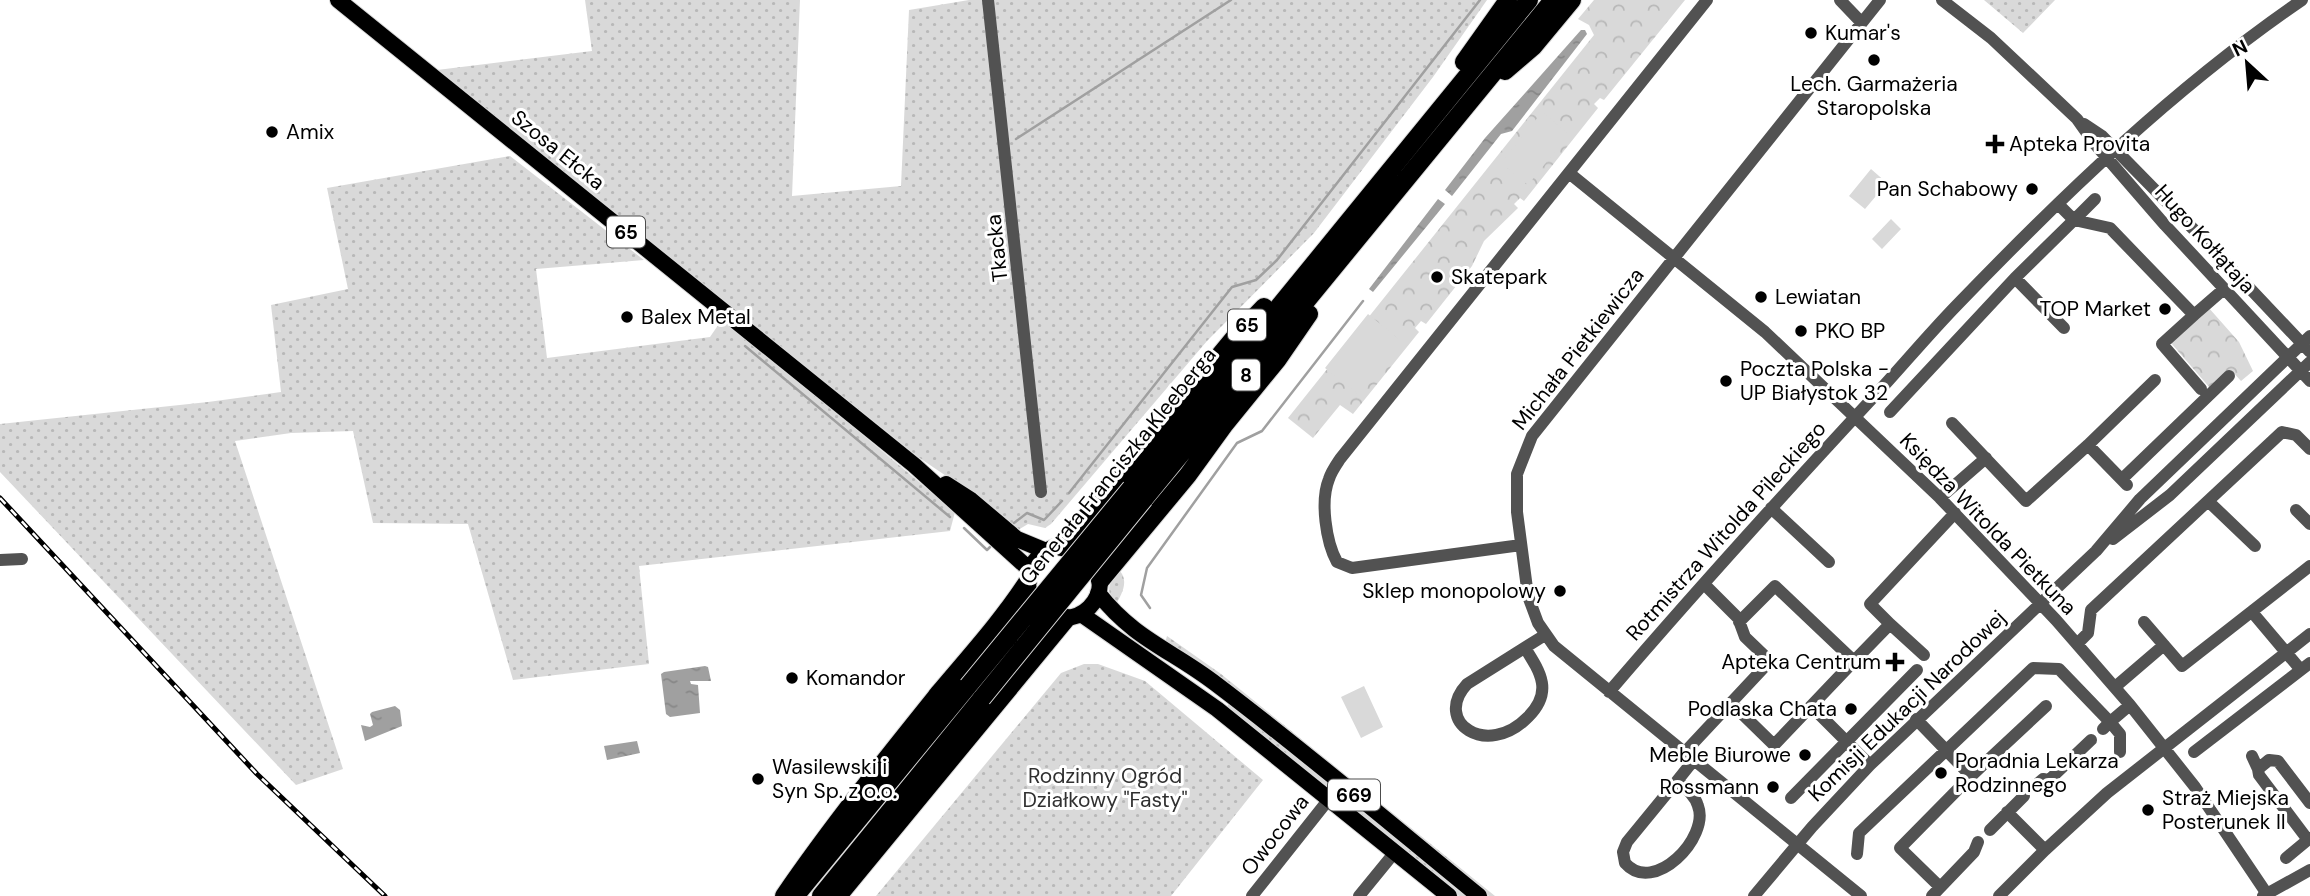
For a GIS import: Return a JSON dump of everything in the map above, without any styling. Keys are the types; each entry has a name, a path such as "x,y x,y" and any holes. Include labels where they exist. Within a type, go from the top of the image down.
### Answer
{"highway":[{"path":"1411,144 1432,107 1508,0"},
{"name":"Generała Franciszka Kleeberga","path":"821,896 982,698 1318,257 1529,0"},
{"name":"Generała Franciszka Kleeberga","path":"795,896 968,686 1348,251 1553,0"},
{"path":"1471,101 1533,47 1572,0"},
{"name":"65","path":"1099,587 1278,359 1330,284 1348,251"},
{"name":"65","path":"1054,549 1234,338 1318,257"},
{"path":"784,896 812,855 1010,608 1029,575"},
{"path":"838,896 1074,616"}],"main road":[{"name":"Szosa Ełcka","path":"338,0 914,465 1029,575"},
{"name":"Szosa Ełcka","path":"914,465 983,509 1020,541 1054,549"},
{"path":"965,511 972,508 983,509"},
{"name":"65","path":"1072,547 1092,559 1098,569 1099,587 1088,609 1074,616 1055,617 1035,604 1030,593 1029,575 1036,560 1054,549 1072,547"},
{"name":"669","path":"1099,587 1115,614 1139,635 1228,693 1479,896"},
{"name":"669","path":"1074,616 1166,671 1217,709 1449,896"},
{"path":"1217,709 1228,693"}],"street":[{"name":"Tkacka","path":"988,0 1041,492"},
{"path":"1521,545 1352,568 1337,562 1330,549 1324,497 1329,478 1340,459 1707,0"},
{"path":"1840,0 1861,22"},
{"name":"Michała Pietkiewicza","path":"1861,896 1565,656 1545,635 1528,596 1515,490 1517,474 1528,443 1880,0"},
{"name":"Hugo Kołłątaja","path":"1942,0 1952,4 2028,71 2077,119 2102,136 2111,154 2224,289 2288,358 2305,367 2310,381"},
{"name":"Rotmistrza Witolda Pileckiego","path":"1609,692 1771,508 1956,306 2058,204 2111,154 2238,46 2302,0"},
{"name":"Hugo Kołłątaja","path":"2111,154 2307,344"},
{"name":"Księdza Witolda Pietkuna","path":"1569,173 1765,332 1955,513 2130,705 2208,805 2265,895"},
{"path":"1890,412 2015,278 2095,199"},
{"path":"2058,204 2074,220 2110,228 2194,314"},
{"path":"2015,278 2064,328"},
{"path":"2201,389 2162,344 2224,289"},
{"path":"1956,306 1974,322"},
{"name":"Komisji Edukacji Narodowej","path":"1754,896 1870,765 1916,719 2096,551 2148,491 2288,358 2307,344"},
{"name":"Komisji Edukacji Narodowej","path":"2096,551 2151,512 2305,367"},
{"path":"2088,445 2124,482 2230,376"},
{"path":"1952,423 2026,501 2155,380"},
{"path":"2077,644 2088,633 2091,610 2282,432 2297,435 2310,449"},
{"path":"1940,498 1986,458"},
{"path":"2208,502 2255,546"},
{"path":"1771,508 1829,562"},
{"path":"2296,510 2310,524"},
{"path":"1924,655 1870,604 1955,513"},
{"path":"0,560 22,559"},
{"path":"2144,622 2182,666 2310,566"},
{"path":"1739,622 1774,586 1854,661"},
{"path":"1677,781 1698,805 1700,816 1697,833 1669,871 1651,880 1638,878 1625,863 1624,848 1677,781 1688,757 1731,703 1770,661 1745,637 1738,618 1708,587"},
{"path":"2194,752 2305,667 2287,653 2252,612"},
{"path":"1731,703 1774,745 1890,624"},
{"path":"1999,896 2107,793 2310,634"},
{"path":"1525,648 1543,682 1540,702 1533,712 1520,726 1499,736 1475,734 1466,730 1455,704 1461,690 1467,684 1545,635"},
{"path":"2115,687 2164,645"},
{"path":"1857,854 1859,833 2033,668 2059,669 2106,725 2120,734 2120,752"},
{"path":"1791,798 1917,670"},
{"path":"2106,725 2130,705"},
{"path":"1811,706 1870,765"},
{"path":"1978,842 1974,852 1936,892 1900,848 1971,776 2046,706"},
{"path":"1916,719 1971,776"},
{"path":"2036,785 2043,779 2049,780 2091,740"},
{"path":"2252,756 2259,775 2309,839 2287,858"},
{"path":"2259,769 2269,760 2278,761 2310,803"},
{"path":"1990,830 2024,796"},
{"name":"Owocowa","path":"1252,896 1328,799"},
{"path":"2007,812 2045,850"},
{"path":"1359,896 1395,852"},
{"path":"2265,895 2310,870"}],"green space":[{"path":"585,0 800,0 792,196 901,186 909,10 969,0 1487,0 1433,77 1314,233 1207,341 1051,524 1045,528 1028,524 1018,530 976,496 918,457 437,70 592,51"},
{"path":"1594,0 1685,0 1604,100 1600,98 1594,104 1598,108 1524,201 1520,198 1514,204 1518,208 1484,241 1472,266 1426,324 1421,321 1415,328 1419,332 1353,414 1340,405 1313,438 1288,418 1594,35 1589,25 1578,19"},
{"path":"1984,0 2055,0 2023,33"},
{"path":"1542,112 1569,134 1528,185 1501,163"},
{"path":"510,156 644,260 536,269 547,358 710,337 723,318 955,512 950,531 639,566 649,664 513,680 468,524 373,523 353,431 291,433 235,441 343,769 296,785 0,472 0,424 281,392 271,305 348,289 327,188"},
{"path":"1871,169 1887,183 1865,209 1849,196"},
{"path":"1891,219 1901,229 1882,249 1872,239"},
{"path":"2208,307 2239,342 2253,371 2241,381 2231,370 2210,388 2171,343"},
{"path":"1368,314 1400,340 1358,394 1325,368"},
{"path":"1118,569 1124,582 1115,606 1109,587"},
{"path":"1167,636 1221,674 1495,896 1489,896 1218,678 1165,643"},
{"name":"Rodzinny Ogród Działkowy \"Fasty\"","path":"1084,664 1098,664 1145,681 1263,780 1171,896 876,896 1061,673"},
{"path":"1364,686 1383,727 1361,738 1341,697"},
{"path":"1230,702 1469,896 1459,896 1226,708"}],"water":[{"path":"1581,30 1585,30 1587,34 1512,131 1501,134 1452,196 1445,190 1485,138"},
{"path":"1438,199 1445,204 1373,292 1369,289"},
{"path":"708,667 711,681 690,681 691,684 698,685 700,713 670,717 666,714 661,674"},
{"path":"395,706 400,710 402,726 365,741 361,725 373,725 370,714"},
{"path":"637,741 640,753 607,760 604,746"}],"waterway":[{"path":"1016,139 1231,0"},
{"path":"1069,493 1232,287 1256,280 1277,260 1480,0"},
{"path":"1150,608 1141,595 1147,568 1237,443 1262,431 1363,301"},
{"path":"745,346 950,517"},
{"path":"1014,523 1027,513 1044,520 1062,501"},
{"path":"964,528 987,550 990,547"}],"railway":[{"path":"0,498 257,774 385,896"}],"place":[{"name":"Kumar's","path":"1811,33"},
{"name":"Lech. Garmażeria Staropolska","path":"1874,60"},
{"name":"Amix","path":"272,132"},
{"name":"Apteka Provita","path":"1995,144"},
{"name":"Pan Schabowy","path":"2032,189"},
{"name":"Skatepark","path":"1437,277"},
{"name":"Lewiatan","path":"1761,297"},
{"name":"TOP Market","path":"2165,309"},
{"name":"Balex Metal","path":"627,317"},
{"name":"PKO BP","path":"1801,331"},
{"name":"Poczta Polska - UP Białystok 32","path":"1726,381"},
{"name":"Sklep monopolowy","path":"1560,591"},
{"name":"Apteka Centrum","path":"1895,662"},
{"name":"Komandor","path":"792,678"},
{"name":"Podlaska Chata","path":"1851,709"},
{"name":"Meble Biurowe","path":"1805,755"},
{"name":"Poradnia Lekarza Rodzinnego","path":"1941,773"},
{"name":"Wasilewski i Syn Sp. z o.o.","path":"758,779"},
{"name":"Rossmann","path":"1773,787"},
{"name":"Straż Miejska Posterunek II","path":"2148,810"}]}
